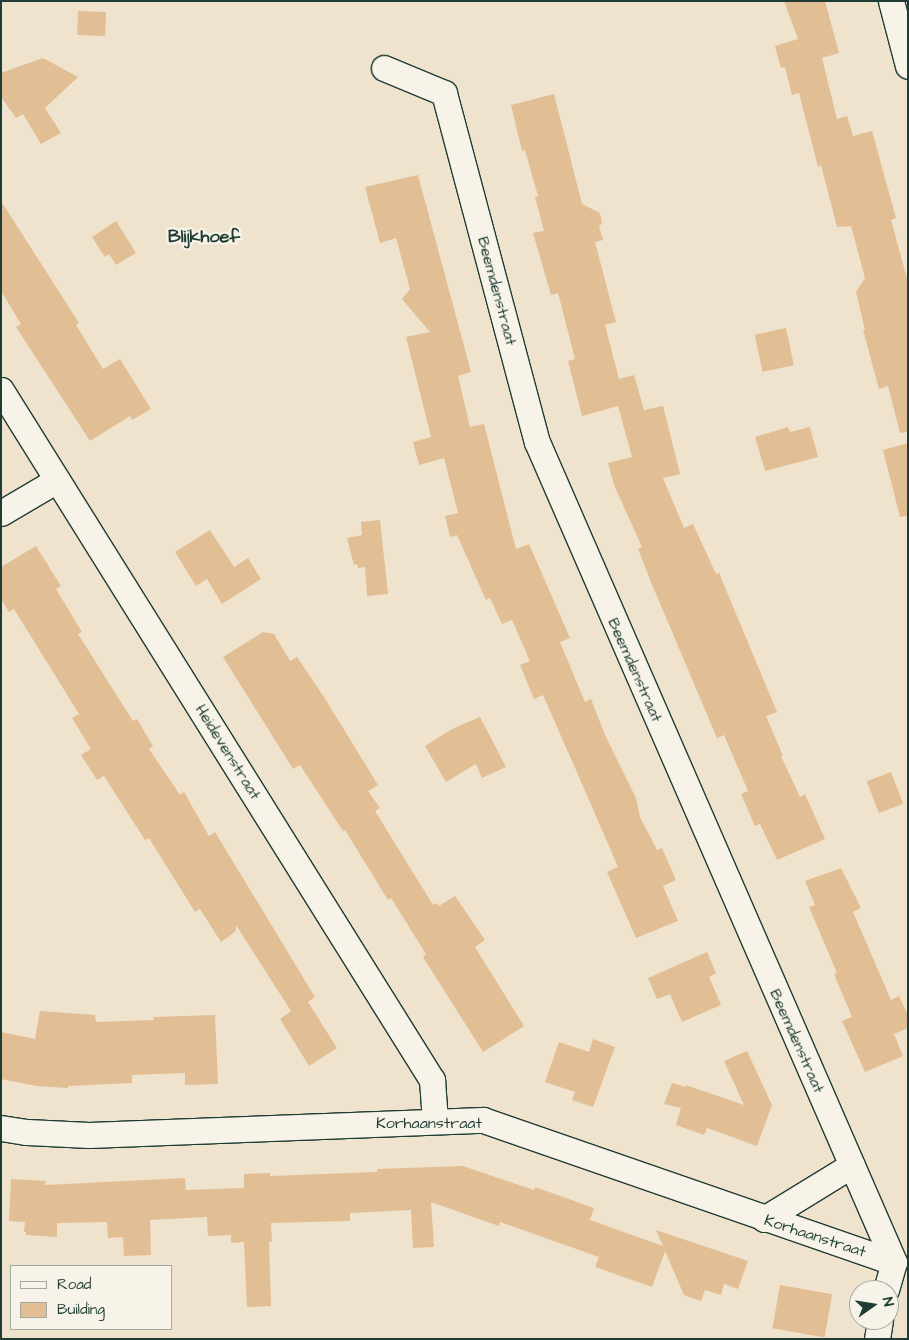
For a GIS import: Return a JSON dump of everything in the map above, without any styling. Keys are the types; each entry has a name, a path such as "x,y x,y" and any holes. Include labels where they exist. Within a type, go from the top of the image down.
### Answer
{"street":[{"path":"891,1 908,66"},
{"name":"Beemdenstraat","path":"384,68 444,93 537,442 852,1165 901,1257"},
{"name":"Heidevenstraat","path":"1,390 432,1080 435,1121"},
{"path":"1,513 57,480"},
{"name":"Korhaanstraat","path":"1,1128 27,1132 89,1135 482,1120 764,1219 901,1257"},
{"path":"764,1219 852,1165"},
{"path":"891,1280 901,1257"}],"building":[{"path":"784,1 825,1 839,53 822,58 837,119 847,116 853,136 872,131 896,218 891,220 908,282 908,432 900,433 888,386 879,389 863,330 865,330 856,292 865,278 851,226 837,227 821,165 818,167 799,93 792,95 785,67 781,68 775,46 798,39"},
{"path":"78,11 106,12 105,36 77,35"},
{"path":"43,58 78,77 45,108 61,133 41,144 23,114 16,118 1,97 1,73"},
{"path":"554,94 582,204 600,213 602,223 599,226 603,240 595,242 616,322 605,325 619,379 634,375 644,410 663,406 680,474 663,478 684,528 693,524 716,574 719,573 777,712 766,716 783,756 781,756 800,797 805,794 825,839 777,860 760,824 755,826 741,794 748,791 724,735 717,738 638,549 642,547 614,485 608,463 632,457 618,406 582,416 568,361 575,359 558,293 551,295 533,233 544,231 535,197 538,196 525,150 522,151 511,105"},
{"path":"418,175 471,372 458,376 470,427 484,424 516,549 529,544 570,638 560,642 585,702 591,699 605,735 636,798 640,817 657,850 662,848 676,880 663,886 678,921 636,938 607,872 618,867 543,695 534,699 520,665 530,661 512,620 502,624 490,598 486,600 457,535 450,537 445,516 458,513 444,458 419,465 413,442 431,437 406,337 430,332 402,299 410,289 396,238 380,243 365,187"},
{"path":"1,201 79,323 76,325 103,369 120,359 151,409 132,420 130,416 90,441 16,327 21,324 1,291"},
{"path":"116,221 136,253 116,265 109,254 105,257 92,237"},
{"path":"786,328 794,365 763,372 755,335"},
{"path":"788,427 790,432 810,427 818,457 765,471 755,437"},
{"path":"908,443 908,516 900,517 883,450"},
{"path":"380,520 388,594 367,596 365,567 358,568 357,564 354,565 347,538 362,535 361,522"},
{"path":"210,530 234,567 248,558 261,579 222,604 207,579 196,586 175,552"},
{"path":"36,546 61,586 56,589 82,632 78,634 133,721 137,719 153,746 149,749 180,795 184,792 209,836 215,832 315,997 308,1002 337,1048 309,1066 280,1019 291,1011 236,925 236,931 221,942 200,909 195,912 149,838 145,840 104,776 97,780 81,755 91,749 72,718 79,714 14,609 9,612 1,599 1,567"},
{"path":"263,632 274,634 290,661 297,657 324,697 378,785 368,791 380,808 375,811 433,905 437,903 439,906 455,896 485,940 475,947 524,1026 483,1052 423,957 426,954 391,898 388,900 345,830 343,831 300,765 293,769 223,657"},
{"path":"480,717 506,767 482,778 476,764 446,782 425,746 452,729"},
{"path":"891,772 903,804 879,813 867,781"},
{"path":"841,868 861,908 853,912 891,1000 899,996 908,1015 908,1028 894,1034 903,1056 865,1072 842,1021 852,1017 834,974 837,973 809,907 815,905 805,881"},
{"path":"707,952 716,973 709,977 721,1005 682,1022 670,994 657,999 648,978"},
{"path":"40,1011 95,1015 96,1022 154,1020 153,1017 215,1015 218,1084 185,1085 185,1073 132,1075 132,1083 68,1086 68,1088 36,1086 1,1079 1,1032 35,1039"},
{"path":"593,1039 615,1047 593,1107 572,1100 575,1092 545,1082 559,1042 589,1052"},
{"path":"747,1051 772,1105 757,1146 707,1128 704,1135 676,1125 681,1108 664,1104 672,1083 686,1087 686,1085 744,1105 724,1061"},
{"path":"463,1166 534,1190 535,1187 594,1208 590,1220 663,1246 656,1230 748,1261 738,1289 724,1284 721,1295 705,1290 701,1301 684,1295 665,1251 652,1287 595,1267 599,1257 500,1222 499,1226 431,1202 434,1247 413,1248 411,1210 350,1213 350,1221 271,1223 272,1242 269,1242 271,1306 247,1307 244,1242 231,1243 231,1235 208,1236 207,1217 150,1220 151,1255 124,1256 123,1237 108,1238 107,1222 57,1223 57,1237 26,1235 26,1232 24,1232 25,1222 9,1221 11,1179 46,1181 45,1185 185,1178 186,1190 244,1188 244,1174 270,1173 270,1176 377,1172 377,1169"},
{"path":"780,1285 832,1294 825,1338 772,1328"}],"district":[{"name":"Blijkhoef","path":"204,237"}]}
